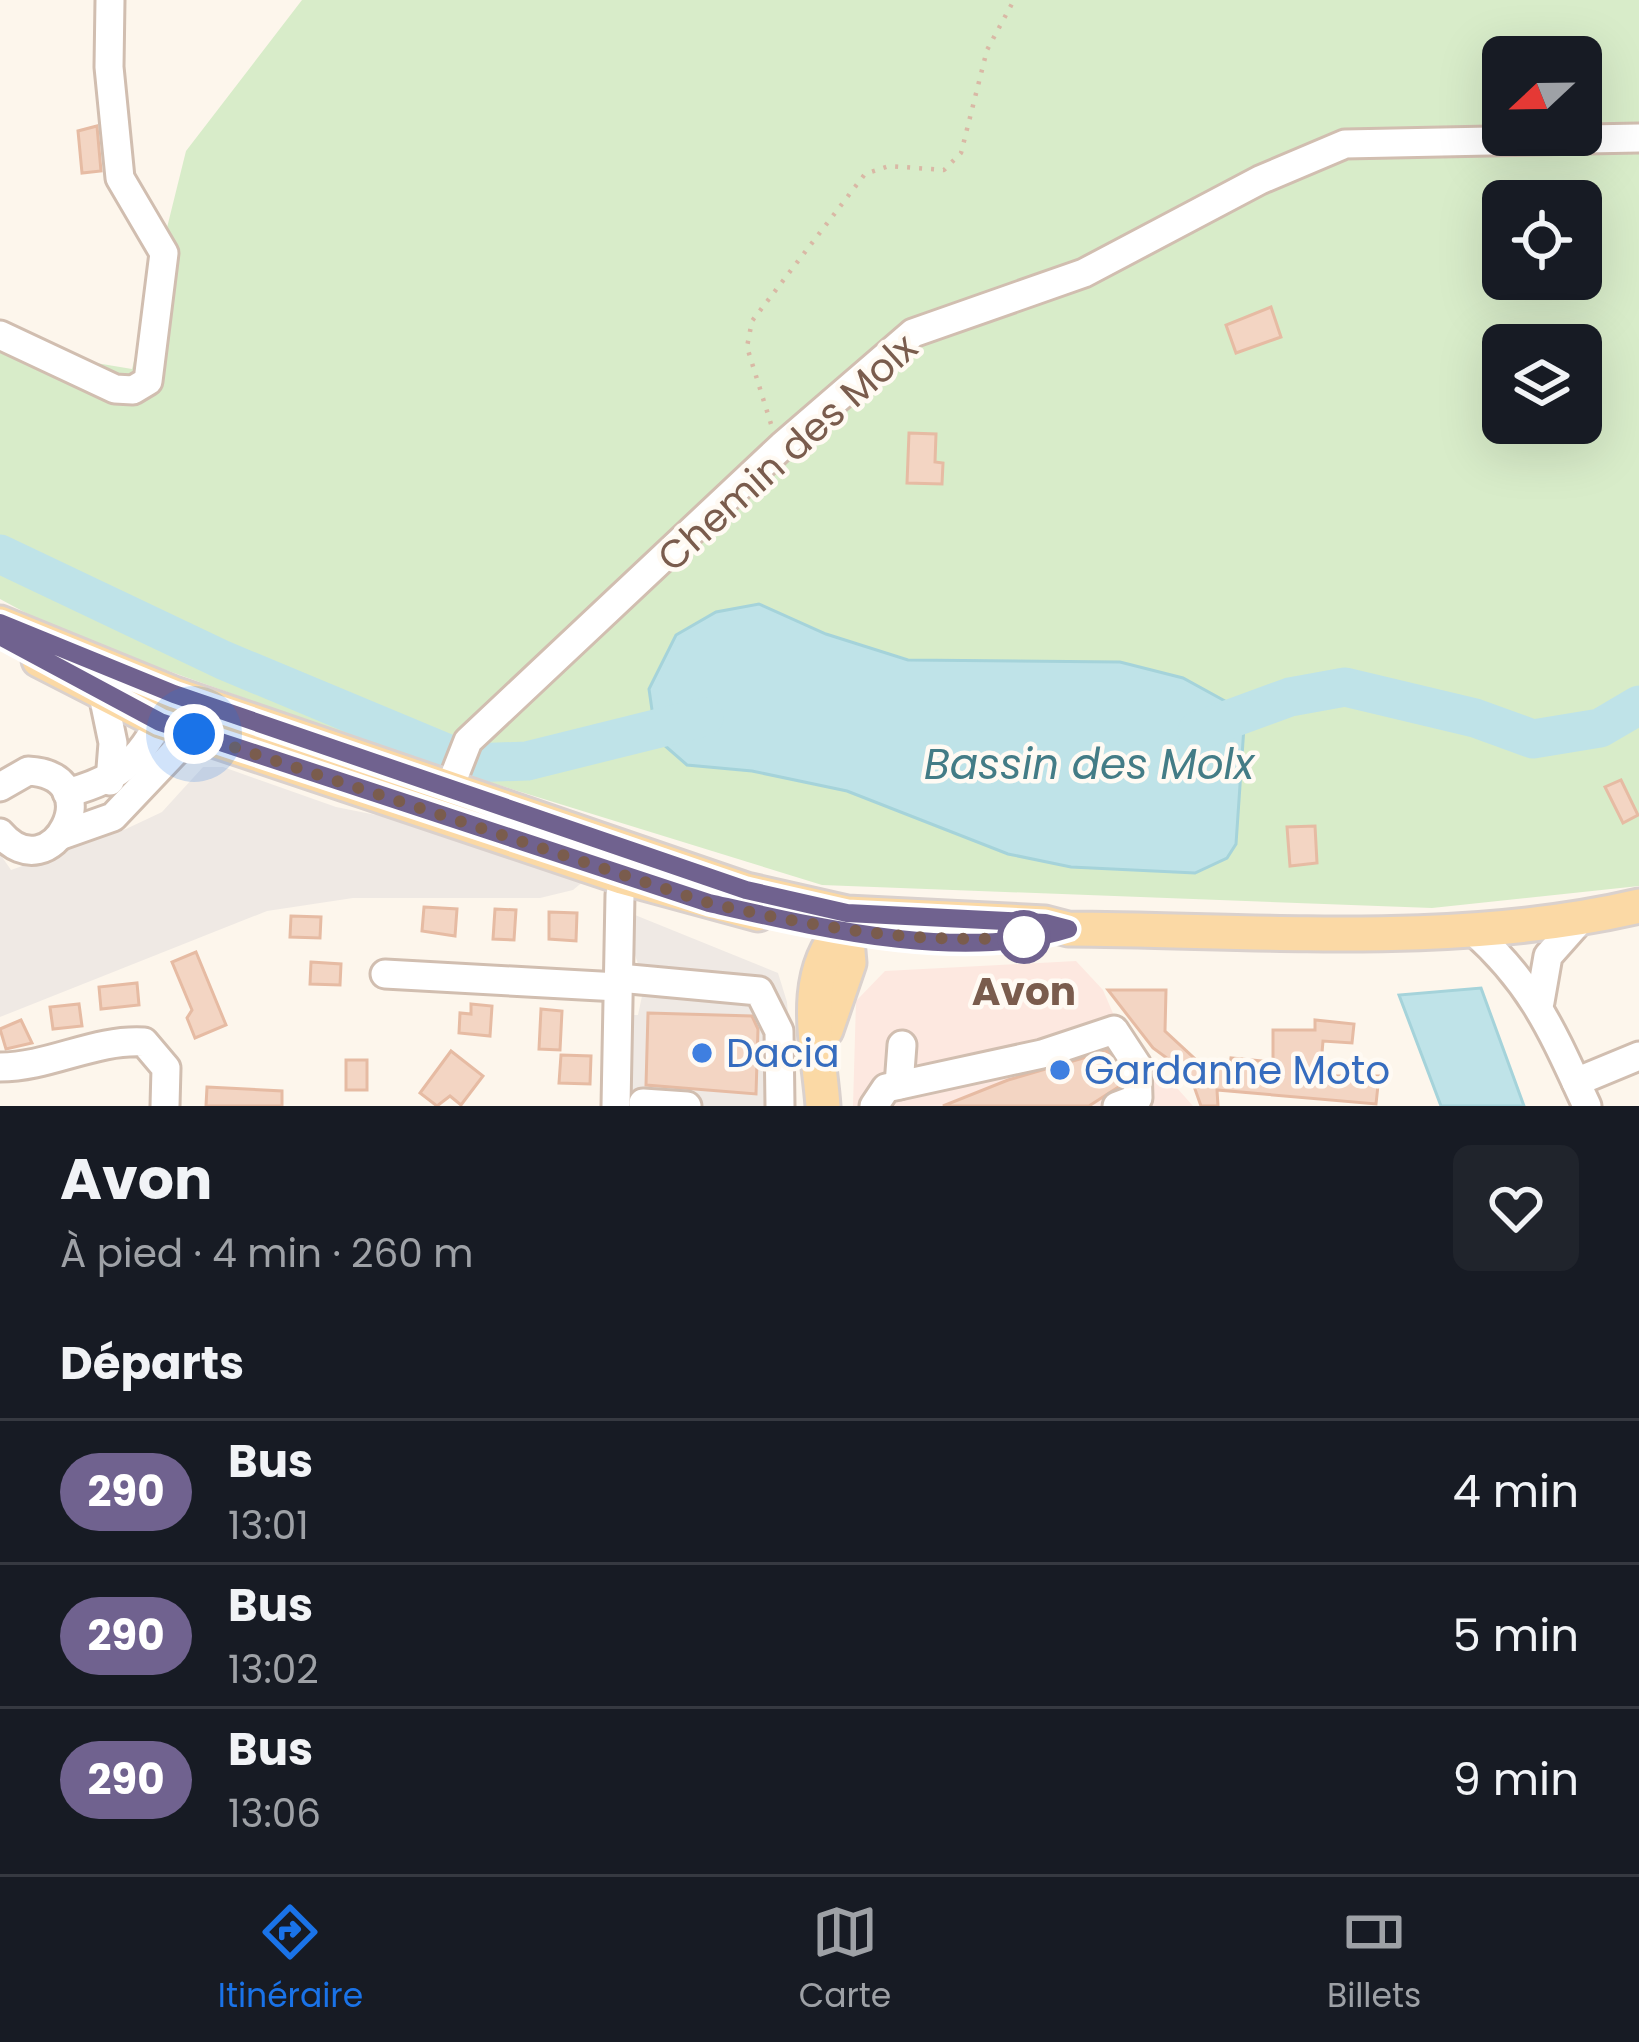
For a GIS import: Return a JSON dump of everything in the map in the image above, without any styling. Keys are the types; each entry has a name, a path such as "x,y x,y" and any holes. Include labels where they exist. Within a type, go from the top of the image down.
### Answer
{"main road":[{"path":"0,622 167,708"},
{"path":"0,636 103,694 452,780 709,903 845,921 940,941 1046,936 1068,929 1472,930 1580,920 1639,906"},
{"path":"823,1106 812,1014 821,964 845,921"}],"street":[{"path":"0,334 115,389 133,390 148,381 164,253 120,178 109,67 110,0"},
{"name":"Chemin des Molx","path":"452,780 782,446 913,333 1084,274 1260,180 1346,144 1639,139"},
{"path":"103,694 113,743 110,781"},
{"path":"67,793 110,781 134,762 167,708"},
{"path":"62,835 113,818 204,721"},
{"path":"6,776 51,776 67,793 71,814 53,844 9,848"},
{"path":"626,865 618,982 630,1105 687,1106"},
{"path":"1540,1002 1548,956 1580,920"},
{"path":"1472,930 1514,968 1540,1002 1581,1094 1639,1055"},
{"path":"385,974 759,991 779,1031 780,1106"},
{"path":"874,1106 886,1088 1066,1037 1114,1030 1137,1065 1138,1099 1118,1106"},
{"path":"0,1067 47,1063 121,1040 144,1042 166,1068 165,1106"},
{"path":"899,1085 902,1045"}],"path":[{"path":"782,446 762,405 747,347 752,321 865,174 889,166 944,170 961,153 987,50 1014,0"}],"shaded area":[{"path":"203,767 223,767 336,807 411,822 585,880 573,890 540,898 353,898 267,911 0,1017 0,854 11,870 126,829 162,812"},
{"path":"635,915 778,973 787,1002 795,1106 631,1106 631,1015 638,1015 642,996 651,993 652,969 638,964 635,955"},
{"path":"1076,961 1103,990 1115,1018 1193,1106 853,1106 856,1001 885,971"}],"green space":[{"path":"302,0 1639,0 1639,886 1432,908 822,885 421,761 65,634 0,599 0,347 132,369 186,151"}],"water":[{"name":"Bassin des Molx","path":"759,604 826,634 908,660 1120,662 1183,678 1245,712 1236,844 1227,858 1195,873 1071,867 1008,854 847,791 752,771 687,765 656,738 649,689 676,635 716,612"},
{"path":"1481,988 1524,1106 1441,1106 1399,995"}],"building":[{"path":"97,126 101,171 82,173 78,131"},
{"path":"1271,307 1281,337 1236,353 1226,325"},
{"path":"909,433 936,434 935,462 943,463 942,484 907,483"},
{"path":"1621,780 1638,815 1623,823 1605,787"},
{"path":"1315,826 1317,863 1290,866 1287,827"},
{"path":"424,907 457,909 455,936 422,931"},
{"path":"495,909 516,910 514,940 493,939"},
{"path":"549,912 577,913 576,941 549,939"},
{"path":"291,916 321,917 320,938 290,937"},
{"path":"196,952 226,1025 195,1038 187,1018 192,1010 172,962"},
{"path":"311,962 341,964 340,985 310,984"},
{"path":"137,983 139,1005 101,1009 99,987"},
{"path":"1108,990 1166,990 1165,1031 1205,1068 1230,1068 1231,1058 1273,1062 1273,1030 1315,1030 1315,1020 1354,1024 1352,1043 1323,1041 1320,1076 1379,1076 1376,1104 1217,1090 1218,1106 1201,1106 1190,1075 1153,1048"},
{"path":"79,1004 82,1026 53,1029 50,1007"},
{"path":"471,1004 492,1006 490,1036 459,1033 460,1013 471,1014"},
{"path":"541,1009 562,1011 560,1050 539,1049"},
{"name":"Dacia","path":"648,1013 752,1016 758,1029 756,1094 646,1085"},
{"path":"21,1020 32,1043 6,1049 0,1029"},
{"path":"451,1051 483,1076 461,1105 450,1096 437,1106 420,1093"},
{"path":"1107,1051 1119,1071 1120,1086 1089,1106 943,1106 1008,1080"},
{"path":"561,1055 591,1056 590,1084 559,1083"},
{"path":"346,1060 367,1060 367,1090 346,1090"},
{"path":"207,1087 282,1091 282,1106 206,1106"}],"waterway":[{"path":"0,554 223,660 470,763 527,761 704,717"},
{"path":"1197,731 1290,697 1345,687 1475,718 1533,739 1600,728 1639,705"}],"bus line":[{"name":"290","path":"0,623 174,694 450,787 628,854 746,890 847,913 1045,923 1068,929 1046,936 940,941 842,930 709,903 160,722 0,636"}],"place":[{"name":"Avon","path":"1024,937"},
{"name":"Dacia","path":"702,1053"},
{"name":"Gardanne Moto","path":"1060,1070"}],"route":[{"path":"194,734 709,903 842,930 940,941 1024,937"}]}
